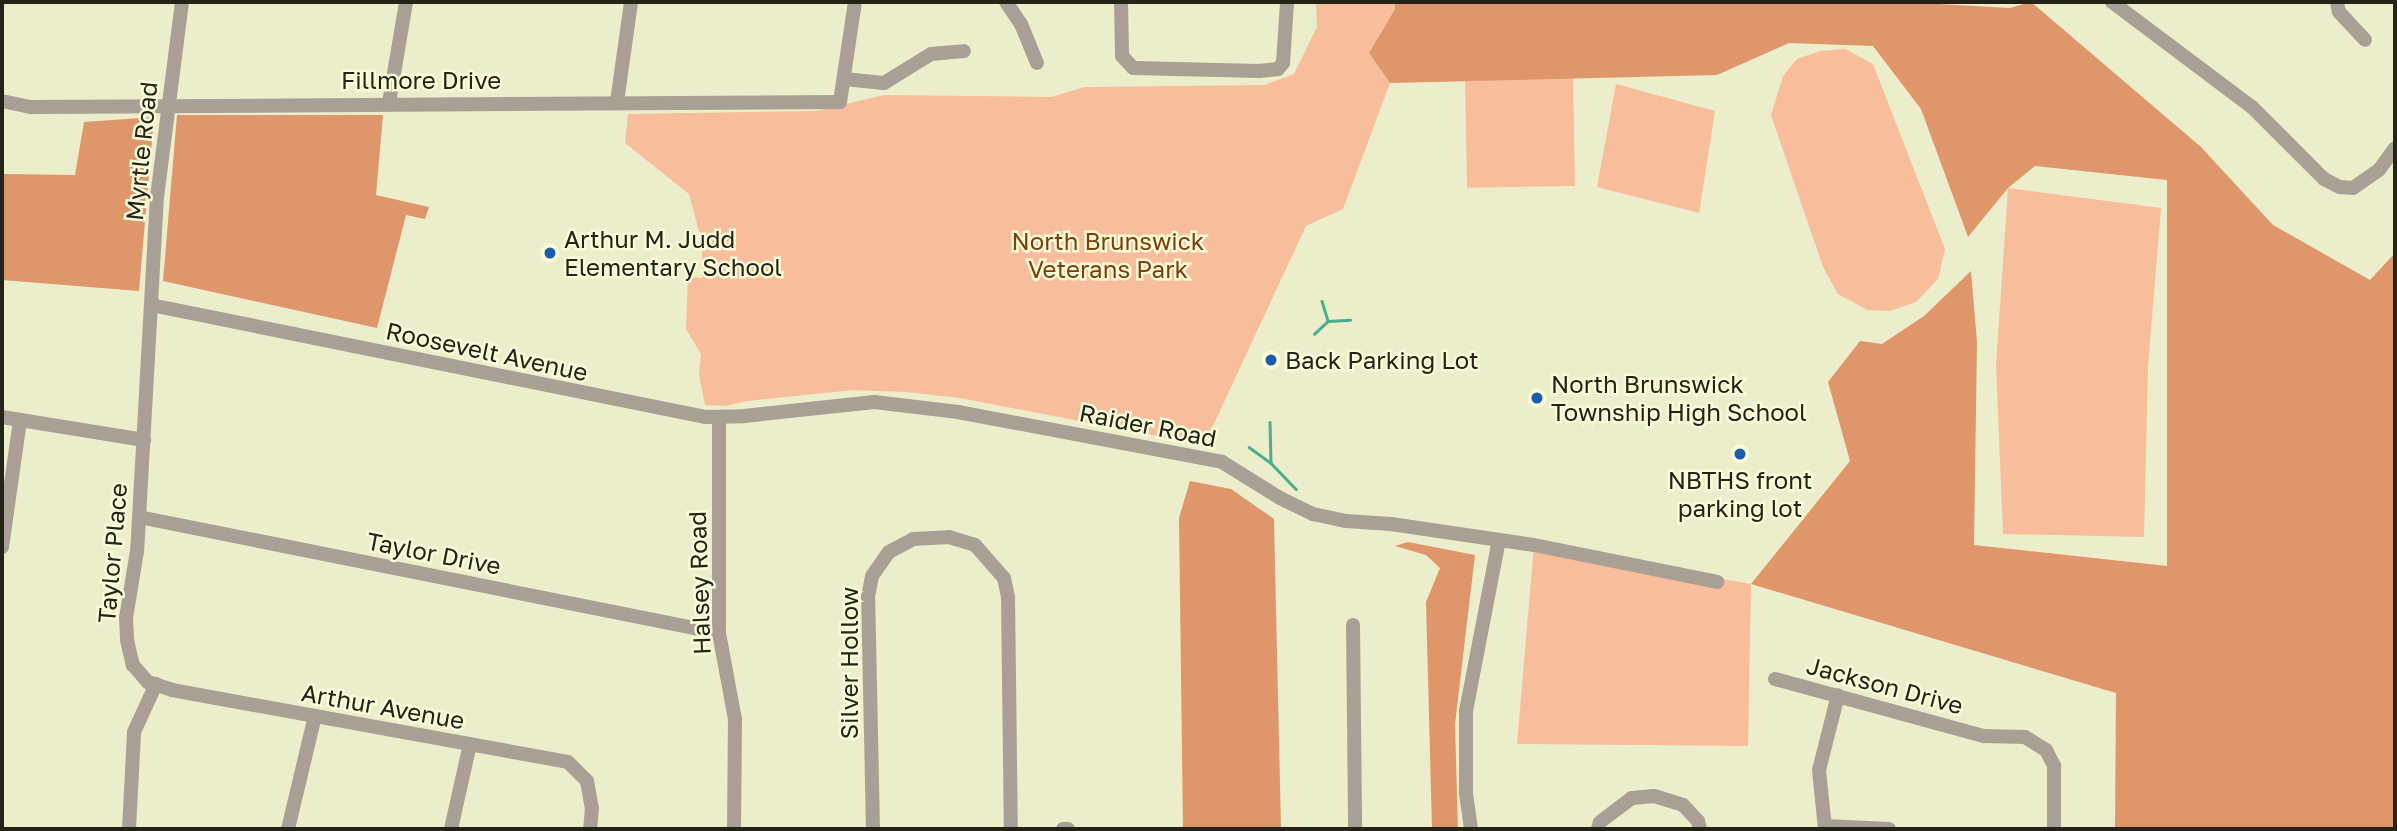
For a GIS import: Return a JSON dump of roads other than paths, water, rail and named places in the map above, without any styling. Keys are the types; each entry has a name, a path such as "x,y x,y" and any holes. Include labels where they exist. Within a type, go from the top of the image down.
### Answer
{"street":[{"name":"Myrtle Road","path":"151,305 157,196 182,2"},
{"path":"389,103 406,2"},
{"path":"617,102 631,2"},
{"path":"855,2 844,79 884,83 931,54 964,51"},
{"path":"1006,2 1021,24 1037,63"},
{"path":"1121,2 1121,39 1125,61 1133,68 1148,71 1278,69 1283,63 1285,52 1286,2"},
{"path":"2112,2 2252,107 2324,179 2340,187 2353,188 2379,170 2395,148"},
{"path":"2337,2 2339,12 2365,40"},
{"name":"Fillmore Drive","path":"2,101 31,107 168,104 841,102 844,79"},
{"name":"Roosevelt Avenue","path":"151,305 650,407 719,418 816,407"},
{"name":"Taylor Place","path":"151,305 139,517 126,618 132,665 148,682 156,684"},
{"name":"Raider Road","path":"816,407 874,402 907,404 1202,457 1222,462 1280,498 1312,513 1346,521 1391,524 1499,540 1717,582"},
{"path":"2,417 144,440"},
{"name":"Halsey Road","path":"719,418 719,632 735,719 734,829"},
{"path":"2,547 20,420"},
{"name":"Taylor Drive","path":"139,517 719,632"},
{"name":"Silver Hollow","path":"873,829 867,597 872,576 889,552 913,539 949,537 975,545 1004,578 1008,597 1011,829"},
{"path":"1471,829 1466,792 1466,711 1499,540"},
{"path":"1353,625 1355,829"},
{"name":"Jackson Drive","path":"1775,680 1984,736 2025,737 2046,750 2054,766 2054,829"},
{"path":"129,829 134,732 156,684"},
{"name":"Arthur Avenue","path":"156,684 172,690 568,762 587,781 590,829"},
{"path":"1838,695 1819,770 1825,828 1889,829"},
{"path":"288,829 315,716"},
{"path":"451,829 470,744"},
{"path":"1598,829 1600,822 1632,798 1654,796 1683,805 1698,821 1700,829"},
{"path":"1063,829 1068,829"}],"waterway":[{"path":"1322,301 1328,321"},
{"path":"1314,334 1328,321 1350,320"},
{"path":"1270,422 1271,463 1296,489"},
{"path":"1249,447 1271,463"}],"place":[{"name":"Arthur M. Judd Elementary School","path":"550,253"},
{"name":"Back Parking Lot","path":"1271,360"},
{"name":"North Brunswick Township High School","path":"1537,398"},
{"name":"NBTHS front parking lot","path":"1740,454"}],"park label":[{"name":"North Brunswick Veterans Park","path":"1108,255"}]}
